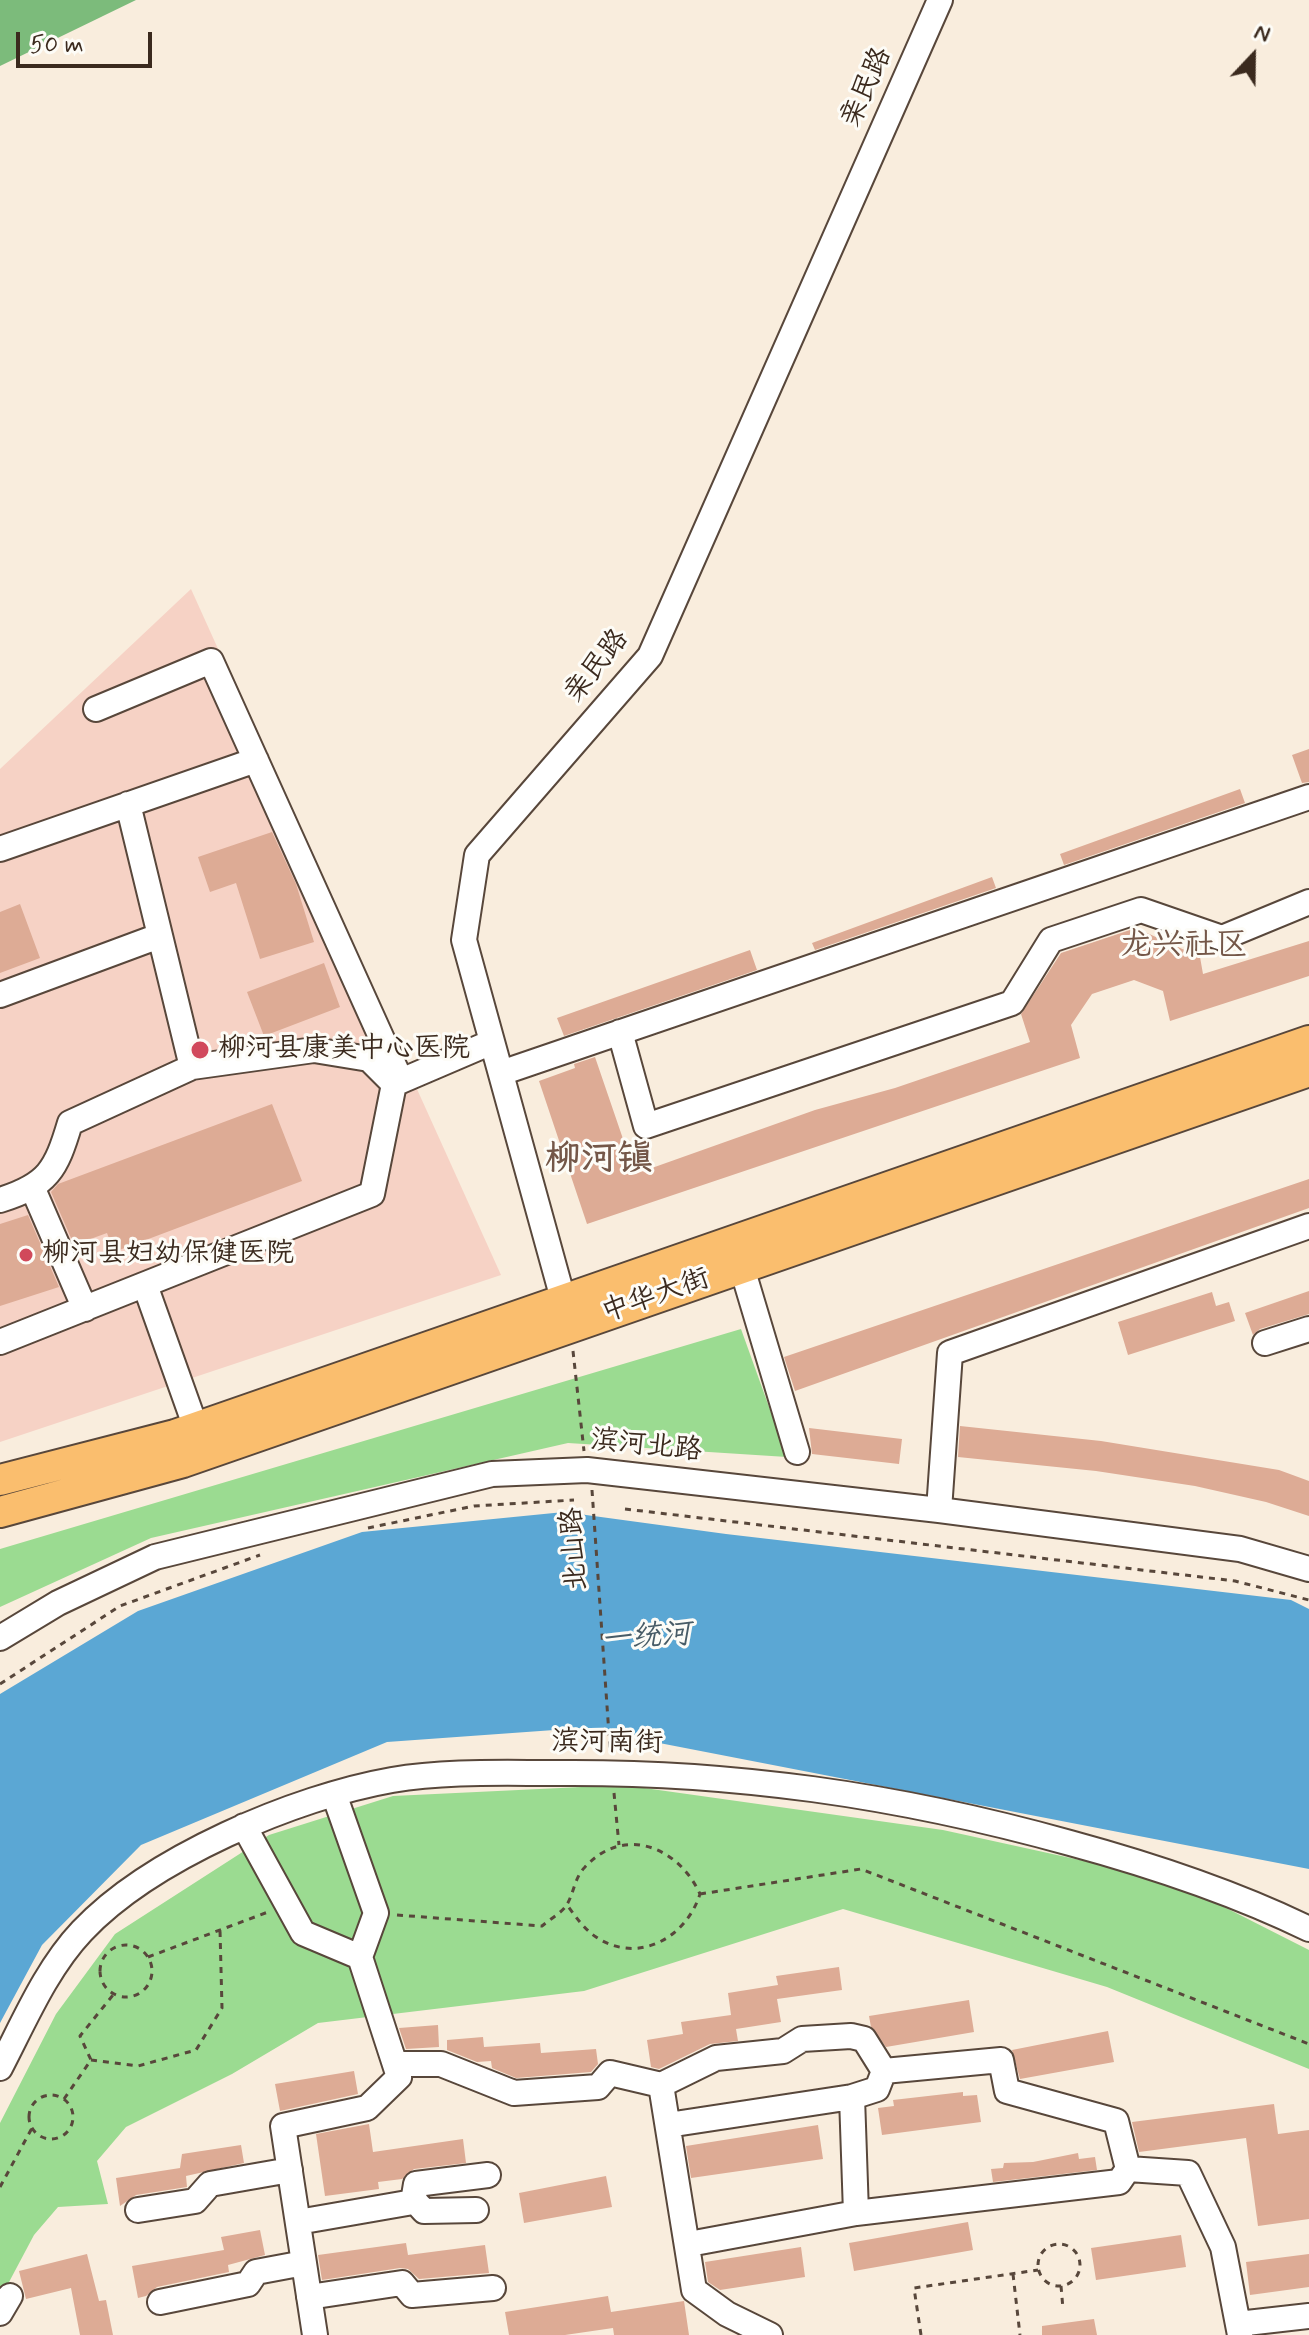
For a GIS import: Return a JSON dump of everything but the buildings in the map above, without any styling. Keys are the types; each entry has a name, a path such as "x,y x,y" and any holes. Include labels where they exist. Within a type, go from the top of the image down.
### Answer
{"main road":[{"name":"中华大街","path":"0,1512 183,1462 567,1314 1309,1041"},
{"name":"中华大街","path":"0,1480 196,1428 567,1314 742,1268 1309,1071"}],"street":[{"name":"亲民路","path":"567,1314 464,940 477,855 650,656 940,0"},
{"path":"0,1342 372,1194 398,1082 211,661 96,709"},
{"path":"0,849 256,760"},
{"path":"501,1073 1309,797"},
{"path":"128,804 192,1067"},
{"path":"620,1032 646,1126 1012,1003 1051,940 1141,910 1222,938 1309,902"},
{"path":"0,995 159,936"},
{"path":"398,1082 492,1042"},
{"path":"0,1200 33,1189 60,1156 70,1123 192,1067 314,1050 369,1059 398,1082"},
{"path":"33,1189 85,1309"},
{"path":"939,1510 950,1353 1309,1226"},
{"path":"742,1268 797,1452"},
{"path":"145,1285 196,1428"},
{"path":"1265,1343 1309,1329"},
{"name":"滨河北路","path":"0,1638 58,1603 155,1557 492,1474 939,1510 1240,1549 1309,1569"},
{"name":"滨河南街","path":"0,2068 39,1993 82,1931 141,1883 244,1826 334,1794 394,1780 611,1761 704,1777 867,1795 965,1814 1143,1863 1272,1911 1309,1929"},
{"path":"315,2335 283,2126 367,2108 399,2077 360,1957 376,1913 334,1794"},
{"path":"244,1826 303,1933 360,1957"},
{"path":"395,2064 441,2064 514,2093 598,2087 610,2073 661,2085 716,2058 783,2051 802,2039 851,2036 864,2039 884,2071"},
{"path":"689,2244 856,2213 1119,2182 1128,2169 1116,2121 1007,2091 1001,2060 884,2071"},
{"path":"668,2125 852,2097 877,2089 884,2071"},
{"path":"661,2085 694,2290 727,2314 770,2335"},
{"path":"852,2097 856,2213"},
{"path":"1128,2169 1188,2173 1223,2247 1239,2329 1309,2316"},
{"path":"138,2210 195,2201 210,2184 290,2170"},
{"path":"476,2210 424,2211 414,2200 416,2184 488,2175"},
{"path":"298,2222 414,2200"},
{"path":"160,2302 248,2284 256,2272 304,2263"},
{"path":"309,2297 402,2283 412,2295 493,2288"}],"path":[{"name":"北山路","path":"567,1314 590,1480 619,1847"},
{"path":"368,1528 474,1506 574,1500"},
{"path":"625,1509 1235,1581 1309,1600"},
{"path":"0,1684 120,1606 264,1553"},
{"path":"376,1913 542,1926 567,1905 576,1879 584,1868 619,1847 646,1846 672,1856 691,1875 700,1894 690,1918 672,1937 635,1948 598,1938 567,1905"},
{"path":"700,1894 861,1869 1309,2044"},
{"path":"148,1957 287,1906"},
{"path":"91,2060 138,2066 196,2050 222,2008 220,1930"},
{"path":"131,1945 148,1957 152,1975 143,1992 123,1998 113,1995 100,1978 103,1957 111,1950 131,1945"},
{"path":"91,2060 80,2036 113,1995"},
{"path":"64,2099 91,2060"},
{"path":"53,2094 64,2099 71,2108 73,2118 61,2137 50,2139 32,2128 28,2116 32,2105 41,2097 53,2094"},
{"path":"0,2187 32,2128"},
{"path":"1062,2244 1078,2256 1077,2275 1061,2286 1051,2284 1038,2270 1044,2251 1062,2244"},
{"path":"921,2335 914,2288 1038,2270"},
{"path":"1013,2274 1020,2335"},
{"path":"1061,2286 1063,2309"}],"shaded area":[{"name":"柳河县康美中心医院","path":"191,589 501,1275 0,1442 0,769"}],"green space":[{"path":"0,0 136,0 0,66"},
{"path":"741,1329 787,1457 568,1443 151,1538 0,1607 0,1549"},
{"path":"623,1785 943,1830 1171,1880 1309,1950 1309,2069 1107,1987 843,1909 584,1991 318,2023 232,2074 126,2127 97,2161 108,2204 58,2207 34,2235 0,2299 0,2123 56,2014 115,1934 269,1835 393,1796"}],"water":[{"name":"一统河","path":"564,1512 1291,1600 1309,1609 1309,1869 582,1728 387,1742 141,1845 42,1945 0,2023 0,1694 138,1611 362,1532"}],"place":[{"name":"柳河县康美中心医院","path":"200,1050"},
{"name":"柳河县妇幼保健医院","path":"26,1255"}],"district":[{"name":"龙兴社区","path":"1184,947"},
{"name":"柳河镇","path":"599,1161"}]}
